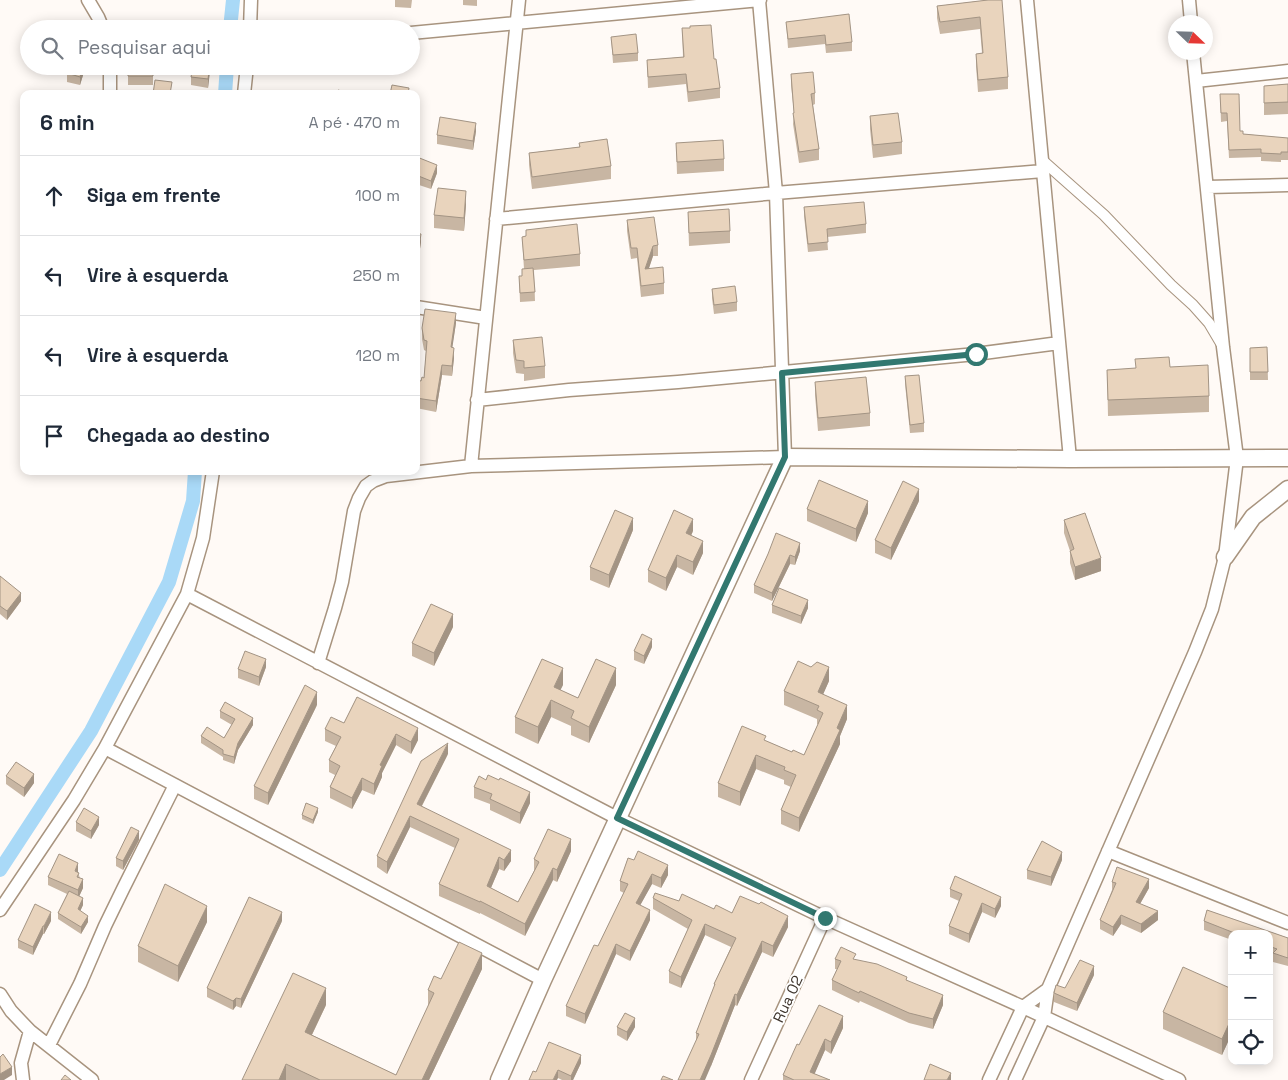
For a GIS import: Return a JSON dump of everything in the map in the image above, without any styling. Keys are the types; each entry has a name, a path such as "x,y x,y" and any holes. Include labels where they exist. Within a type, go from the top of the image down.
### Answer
{"street":[{"path":"88,0 99,20"},
{"path":"250,20 251,0"},
{"path":"470,466 519,0"},
{"path":"420,32 759,0 776,193 785,457 542,980 499,1080"},
{"path":"1027,0 1070,459"},
{"path":"1189,0 1190,15"},
{"path":"1015,1080 1044,1017 1048,989 1195,652 1212,609 1225,557 1237,458 1223,347 1194,60"},
{"path":"1196,81 1288,71"},
{"path":"110,75 110,90"},
{"path":"244,90 246,75"},
{"path":"496,219 776,193 1042,165 1104,215 1171,285 1193,305 1209,323 1223,347"},
{"path":"1207,187 1288,185"},
{"path":"420,308 486,318"},
{"path":"477,400 569,390 782,373 976,354 1059,343"},
{"path":"420,472 470,466 785,457 1288,458"},
{"path":"0,910 74,800 105,748 187,594 204,538 212,475"},
{"path":"318,663 340,591 354,511 359,498 366,486 373,481 394,475"},
{"path":"1225,557 1253,517 1288,489"},
{"path":"187,594 617,818 825,918 1179,1080"},
{"path":"105,748 542,980"},
{"path":"49,1045 80,984 119,896 175,785"},
{"path":"1108,851 1288,923"},
{"name":"Rua 02","path":"751,1080 825,918"},
{"path":"989,1080 1023,1008 1048,989"},
{"path":"0,994 11,1011 30,1031 92,1080"},
{"path":"23,1080 21,1063 30,1031"}],"building":[{"path":"1002,0 1008,77 978,80 976,54 983,53 980,17 940,22 937,6"},
{"path":"849,14 852,42 826,45 825,35 788,39 786,22"},
{"path":"711,25 714,59 716,59 720,88 688,92 686,74 648,77 647,60 684,57 682,28"},
{"path":"636,34 638,53 613,55 611,37"},
{"path":"813,72 815,93 811,94 819,149 799,152 793,113 791,74"},
{"path":"128,75 153,75 153,76"},
{"path":"191,75 209,75 208,79 191,77"},
{"path":"155,80 172,82 171,90 154,90"},
{"path":"1288,84 1288,102 1264,103 1264,86"},
{"path":"392,85 409,88 409,90 391,90"},
{"path":"1220,94 1239,94 1240,131 1243,131 1243,134 1288,138 1288,152 1281,152 1281,154 1261,153 1261,149 1229,150 1227,113 1221,113"},
{"path":"898,113 902,142 873,145 870,116"},
{"path":"440,117 476,123 473,141 437,135"},
{"path":"607,139 611,166 532,177 529,153 580,147 579,143"},
{"path":"723,140 724,159 677,162 676,143"},
{"path":"420,158 437,165 431,181 420,177"},
{"path":"438,188 466,191 464,218 434,215"},
{"path":"864,202 866,224 827,229 828,242 808,244 804,207"},
{"path":"729,209 730,231 689,233 688,212"},
{"path":"654,217 658,245 653,246 645,269 663,267 664,283 641,286 637,248 631,248 627,220"},
{"path":"577,224 580,254 524,260 522,237 526,236 526,230"},
{"path":"533,268 535,292 520,293 519,276 522,276 522,269"},
{"path":"735,286 737,302 714,305 712,289"},
{"path":"425,309 456,313 451,347 454,348 452,366 442,365 436,401 420,399 420,381 422,377 424,378 427,341 424,340 422,328"},
{"path":"542,337 545,366 524,368 524,361 516,360 513,340"},
{"path":"1267,347 1268,372 1250,372 1250,348"},
{"path":"1169,357 1170,367 1208,365 1209,396 1108,400 1107,370 1136,368 1135,359"},
{"path":"919,375 924,423 910,425 905,376"},
{"path":"866,377 870,413 818,418 815,382"},
{"path":"819,480 868,501 856,529 807,509"},
{"path":"903,481 919,489 891,548 875,540"},
{"path":"615,510 633,518 609,575 590,567"},
{"path":"674,510 693,519 686,533 703,541 693,562 677,555 666,578 648,570"},
{"path":"1085,513 1101,558 1075,567 1070,551 1074,549 1064,520"},
{"path":"776,533 800,543 795,557 790,555 772,593 754,585"},
{"path":"0,576 21,593 7,611 0,606"},
{"path":"779,588 808,600 801,616 772,605"},
{"path":"431,604 453,614 434,653 412,643"},
{"path":"642,634 652,639 644,656 634,651"},
{"path":"245,651 266,659 259,677 238,669"},
{"path":"542,659 563,668 554,687 578,698 596,659 616,668 589,727 571,718 574,711 551,700 538,727 515,717"},
{"path":"798,661 811,667 817,662 829,667 818,692 847,705 837,728 840,730 799,818 781,810 796,775 784,770 785,767 756,755 740,792 718,783 742,726 766,736 764,740 804,755 823,713 817,710 819,706 784,691"},
{"path":"305,685 317,692 268,793 254,786"},
{"path":"357,697 418,728 411,742 396,734 380,765 382,766 374,784 362,778 352,798 330,787 340,766 329,760 341,737 325,729 331,717 344,723"},
{"path":"225,702 253,718 238,743 234,757 223,754 223,750 201,736 207,727 224,738 235,719 220,711"},
{"path":"448,743 417,804 511,850 504,860 499,857 487,886 518,902 539,862 534,859 548,829 571,839 557,870 553,868 525,924 480,901 439,884 459,839 410,816 387,862 377,856 421,761"},
{"path":"16,762 34,774 24,788 6,776"},
{"path":"488,775 499,780 500,778 530,792 520,813 490,799 492,794 474,787 479,776 486,780"},
{"path":"306,803 318,808 313,820 302,815"},
{"path":"84,808 99,817 91,831 76,822"},
{"path":"131,827 139,831 123,861 116,858"},
{"path":"1042,841 1062,852 1051,877 1027,870"},
{"path":"638,851 668,865 661,878 652,874 636,903 650,910 630,951 616,944 585,1014 566,1006 594,945 598,946 628,884 620,881 628,858 634,860"},
{"path":"59,854 78,863 75,871 79,873 77,877 83,879 78,890 48,877"},
{"path":"1117,867 1149,879 1136,902 1158,911 1141,924 1121,915 1113,927 1100,920 1116,883 1112,882"},
{"path":"955,876 1001,897 995,909 982,903 969,934 949,926 962,894 950,889"},
{"path":"165,884 207,906 178,966 138,946"},
{"path":"69,891 83,898 78,909 88,916 81,927 58,913"},
{"path":"655,893 679,901 682,894 714,909 716,905 732,913 740,896 759,904 761,902 788,916 773,946 762,941 737,995 735,994 700,1080 678,1080 699,1034 696,1033 714,984 736,938 705,924 681,977 669,971 692,920 653,898"},
{"path":"249,897 282,912 241,999 236,998 233,1001 207,988"},
{"path":"35,904 51,912 33,947 18,940"},
{"path":"1207,910 1265,930 1228,930 1204,921"},
{"path":"1273,933 1288,938 1288,958 1273,953 1277,949 1273,948"},
{"path":"459,942 482,953 422,1080 320,1080 286,1064 279,1080 242,1080 293,973 326,988 305,1032 396,1075 434,993 428,990 434,976 441,979"},
{"path":"841,947 856,954 853,959 877,964 907,977 906,980 943,995 933,1019 909,1013 832,980 841,961 835,959"},
{"path":"1080,960 1094,966 1077,1003 1054,993 1056,985 1065,988"},
{"path":"1183,967 1228,987 1228,1026 1222,1039 1163,1012"},
{"path":"819,1005 843,1016 831,1042 825,1039 810,1072 830,1080 794,1080 783,1075 797,1044 799,1045"},
{"path":"625,1013 635,1018 627,1032 617,1027"},
{"path":"549,1042 581,1055 571,1076 558,1070 553,1080 529,1080 533,1071 536,1072"},
{"path":"3,1054 12,1067 0,1074 0,1057"},
{"path":"930,1064 951,1073 947,1080 924,1080"},
{"path":"65,1075 71,1080 61,1080"},
{"path":"663,1076 673,1080 661,1080"}],"waterway":[{"path":"231,20 233,0"},
{"path":"225,90 226,75"},
{"path":"0,870 91,731 169,582 193,501 195,475"}],"route":[{"path":"825,918 617,818 785,457 782,373 976,354"}]}
